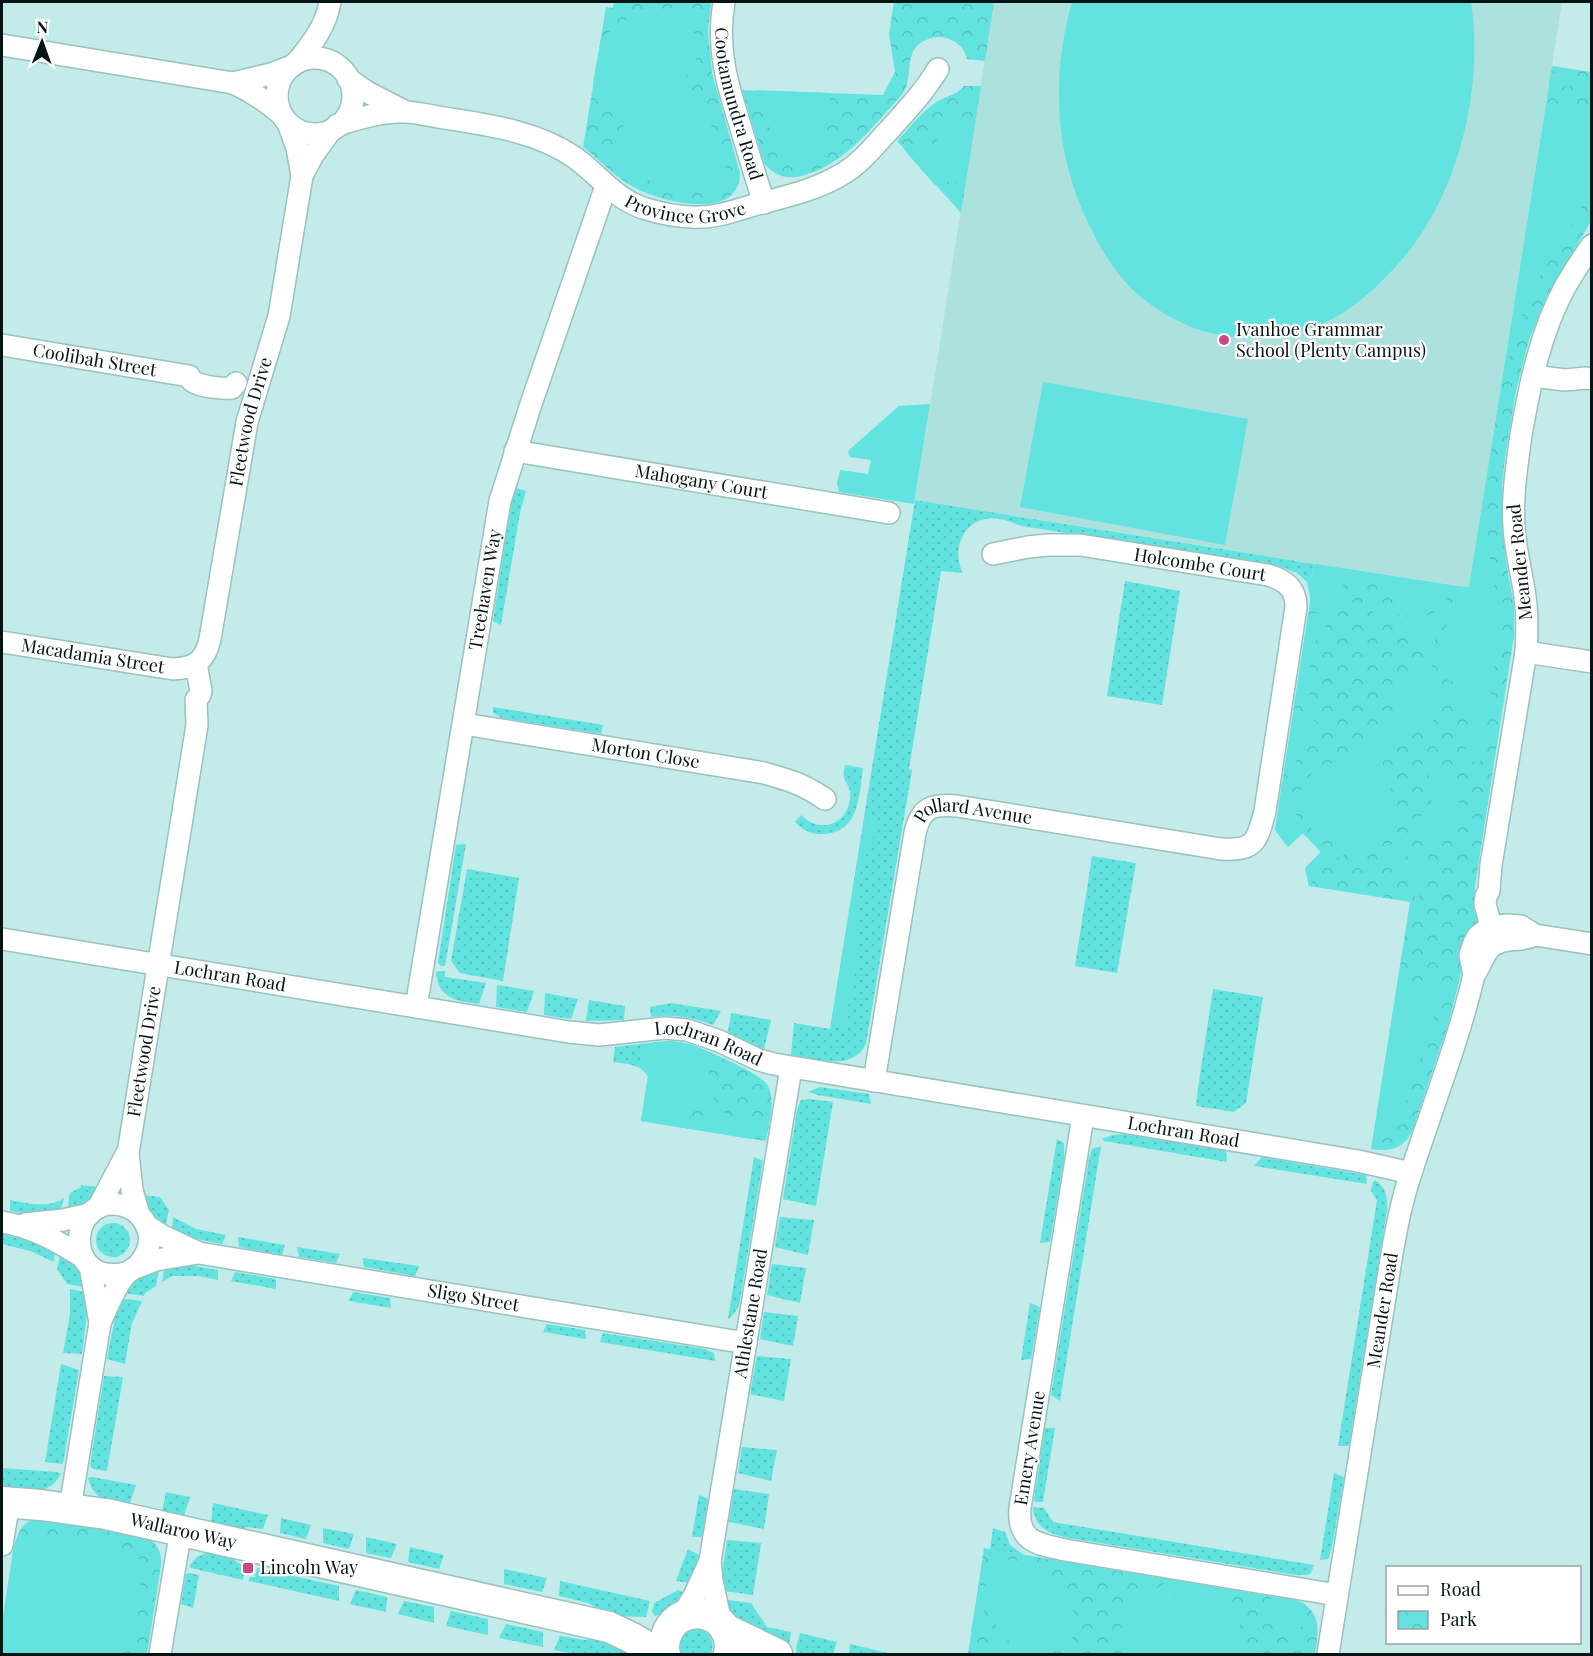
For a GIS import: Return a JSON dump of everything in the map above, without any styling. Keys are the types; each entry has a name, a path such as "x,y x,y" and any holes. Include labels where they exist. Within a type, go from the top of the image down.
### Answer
{"street":[{"name":"Cootamundra Road","path":"724,2 721,31 723,66 764,202"},
{"path":"285,118 277,103 280,80 319,32 329,8"},
{"path":"2,45 232,83 263,99 298,130 321,133 341,123 352,104 352,93 335,51 329,8"},
{"path":"232,83 271,74 308,58 330,61 346,75"},
{"name":"Province Grove","path":"334,128 383,114 404,112 507,129 530,136 573,157 623,199 640,207 685,217 719,215 830,181 858,163 919,97 938,69"},
{"name":"Province Grove","path":"346,75 367,92 404,112"},
{"name":"Fleetwood Drive","path":"285,118 297,148 302,176"},
{"name":"Fleetwood Drive","path":"142,1220 132,1190 128,1153 197,725 196,700 201,691 189,666 204,656 210,639 247,422 279,316 302,176 313,155 334,128"},
{"name":"Treehaven Way","path":"416,1007 500,501 606,186"},
{"name":"Meander Road","path":"1328,1654 1394,1239 1411,1173 1456,1041 1474,975 1470,955 1474,943 1479,936 1499,934 1485,904 1489,891 1491,865 1526,652 1527,616 1516,549 1513,509 1516,468 1534,369 1543,338 1557,302 1592,245"},
{"name":"Coolibah Street","path":"2,345 189,376 198,370 228,375 236,383 257,387"},
{"path":"1534,369 1567,367 1577,370 1588,378"},
{"name":"Mahogany Court","path":"515,451 889,513"},
{"name":"Holcombe Court","path":"993,554 1048,545 1080,546 1268,575 1289,585 1295,595 1296,607 1264,812 1260,832 1256,839"},
{"name":"Macadamia Street","path":"2,642 160,668 189,666"},
{"path":"1526,652 1592,663"},
{"name":"Morton Close","path":"464,724 764,773 808,788 825,799"},
{"name":"Pollard Avenue","path":"874,1081 915,833 917,823 927,809 935,806 957,806 1221,849 1245,849 1256,839"},
{"path":"1499,934 1528,939 1535,935 1592,944"},
{"name":"Lochran Road","path":"2,939 585,1034 614,1034 664,1028 687,1030 719,1041 759,1060 791,1068 1359,1161 1411,1173"},
{"name":"Athlestane Road","path":"725,1635 712,1581 710,1561 791,1068"},
{"name":"Emery Avenue","path":"1083,1116 1020,1508 1022,1530 1028,1539 1036,1543 1065,1550 1337,1595"},
{"name":"Fleetwood Drive","path":"94,1211 128,1153"},
{"path":"10,1223 63,1220 108,1205 117,1205 126,1207 142,1220 149,1234 147,1252 142,1261 131,1270 109,1302 100,1323 70,1508"},
{"path":"94,1211 84,1221 78,1240 87,1262 100,1323"},
{"name":"Sligo Street","path":"142,1220 164,1236 199,1253 746,1343"},
{"path":"10,1223 60,1242 98,1271 107,1275 117,1275 131,1270"},
{"name":"Sligo Street","path":"131,1270 156,1260 199,1253"},
{"path":"2,1545 5,1502"},
{"name":"Wallaroo Way","path":"5,1502 70,1508 181,1530 609,1627 659,1654"},
{"path":"160,1654 181,1530"},
{"name":"Athlestane Road","path":"679,1618 694,1596 710,1561"},
{"name":"Wallaroo Way","path":"609,1627 635,1626 679,1618 692,1613 702,1613 712,1617 725,1635"},
{"path":"665,1654 665,1639 669,1628 679,1618"},
{"path":"725,1635 777,1654"}],"shaded area":[{"name":"Ivanhoe Grammar School (Plenty Campus)","path":"994,2 1562,2 1469,588 915,500"}],"green space":[{"path":"614,2 711,2 708,31 712,73 740,173 736,189 726,199 695,204 658,197 624,181 583,147 606,7 613,8"},
{"path":"894,2 994,2 985,61 967,59 960,46 942,37 923,41 913,51 907,86 902,94 857,143 833,162 805,175 787,177 777,174 764,163 742,90 883,95 895,72 889,34"},
{"path":"906,2 963,2 951,13 936,15 920,11"},
{"path":"1072,2 1471,2 1474,63 1466,126 1447,186 1433,214 1402,260 1367,295 1330,320 1310,329 1268,337 1245,338 1207,332 1178,321 1138,295 1113,266 1095,237 1074,189 1067,162 1059,109 1059,82 1061,55"},
{"path":"667,8 695,8 696,64 684,79 682,92 689,102 706,110 727,174 720,186 707,191 679,191 665,187 638,174 616,157 623,137 620,116 609,97 593,83 601,38 631,18"},
{"path":"1552,66 1591,72 1591,221 1547,296 1529,340 1516,391 1504,465 1502,527 1514,605 1514,636 1475,886 1479,921 1466,941 1460,978 1448,1025 1412,1132 1400,1146 1384,1150 1371,1149 1410,902 1309,886 1305,868 1321,852 1303,833 1288,847 1275,830 1316,564 1469,588"},
{"path":"1551,72 1591,78 1591,90 1549,83"},
{"path":"964,86 981,86 961,213 897,141 930,107"},
{"path":"757,90 830,93 824,128 829,150 804,162 791,164 779,159"},
{"path":"1547,102 1591,110 1591,190 1538,280 1525,307 1514,338 1500,396"},
{"path":"975,121 965,187 950,182 935,185 906,152 911,145 930,152 945,126"},
{"path":"1043,382 1248,419 1225,545 1020,507"},
{"path":"930,404 914,504 839,492 837,483 840,470 868,474 871,460 850,457 849,450 899,406"},
{"path":"1493,438 1486,505 1489,555 1498,605 1500,633 1490,699 1470,687 1447,680 1438,657 1455,586 1469,587"},
{"path":"516,488 526,491 520,513 501,625 493,621 510,511"},
{"path":"915,500 1315,564 1312,576 1307,582 1297,573 1281,567 1022,526 1000,519 985,519 970,527 961,540 959,548 958,557 963,573 941,571 909,769 912,770 866,1044 860,1053 843,1061 822,1061 791,1055 794,1023 830,1029"},
{"path":"1315,564 1450,585 1447,598 1443,603 1425,611 1399,617 1397,611 1388,612 1387,617 1372,616 1377,608 1394,602 1399,595 1399,590 1392,583 1369,577 1356,578 1344,584 1336,594 1330,609 1313,607 1310,604 1307,582 1312,576"},
{"path":"1125,581 1180,591 1162,705 1107,696"},
{"path":"1445,611 1431,650 1400,623"},
{"path":"1313,613 1328,615 1327,622 1311,648 1310,692 1302,704 1294,705 1308,615"},
{"path":"1431,664 1435,672 1440,693 1439,700 1433,723 1424,729 1407,730 1391,724 1397,707 1399,681 1402,674 1410,668"},
{"path":"1453,687 1489,705 1480,765 1467,755 1469,718 1466,711 1457,703 1457,694"},
{"path":"493,707 603,725 601,734 502,718 493,713"},
{"path":"1311,717 1322,729 1302,747 1288,775 1284,772 1292,720"},
{"path":"1387,730 1395,735 1383,760 1383,769 1394,799 1395,811 1387,830 1372,843 1362,846 1340,845 1321,837 1309,826 1301,813 1299,796 1306,780 1320,768 1363,752"},
{"path":"1427,755 1448,774 1458,793 1459,800 1458,815 1455,821 1446,830 1433,835 1414,834 1425,805 1430,805 1433,797 1428,794 1430,781"},
{"path":"845,765 863,768 856,810 851,819 845,827 836,832 820,834 805,830 795,822 801,815 812,823 827,825 841,818 848,809 850,792 844,778"},
{"path":"1285,781 1290,783 1292,802 1299,821 1310,835 1324,845 1350,853 1326,865 1309,886 1305,868 1321,852 1303,833 1288,847 1275,830 1282,783"},
{"path":"865,817 879,824 860,876 859,956 844,1026 831,1024"},
{"path":"1403,838 1407,839 1403,868 1378,851"},
{"path":"466,844 445,966 441,966 438,963 456,845"},
{"path":"1411,853 1429,856 1417,903 1411,875"},
{"path":"1092,856 1136,863 1117,973 1075,966"},
{"path":"467,869 519,878 503,981 460,973 451,961"},
{"path":"445,971 445,977 486,983 479,1004 456,1000 445,993 438,981 436,972"},
{"path":"1398,984 1422,989 1442,988 1394,1138 1374,1135"},
{"path":"497,985 534,991 527,1012 496,1007"},
{"path":"1213,989 1263,997 1246,1103 1234,1112 1196,1106"},
{"path":"545,993 578,999 571,1019 544,1015"},
{"path":"589,1000 625,1006 624,1020 586,1021"},
{"path":"671,1003 721,1011 713,1025 683,1017 651,1017 650,1007"},
{"path":"731,1013 771,1020 764,1049 728,1032"},
{"path":"671,1041 689,1044 710,1052 764,1081 768,1086 771,1099 766,1141 641,1121 653,1042"},
{"path":"671,1041 693,1045 711,1053 708,1069 715,1102 709,1106 688,1111 669,1104 640,1068 640,1044"},
{"path":"640,1044 640,1068 613,1062 615,1047"},
{"path":"647,1083 661,1102 677,1114 696,1117 718,1108 753,1129 751,1139 641,1121"},
{"path":"820,1087 869,1094 871,1104 808,1092"},
{"path":"801,1100 833,1102 816,1206 783,1199 797,1110"},
{"path":"1124,1134 1226,1151 1227,1162 1102,1139"},
{"path":"1057,1139 1064,1143 1064,1159 1050,1242 1040,1243"},
{"path":"1101,1146 1060,1401 1051,1395 1089,1159 1092,1149"},
{"path":"754,1157 763,1161 739,1306 728,1319"},
{"path":"1262,1157 1366,1175 1367,1184 1254,1166"},
{"path":"1375,1180 1386,1193 1387,1210 1349,1446 1338,1446 1377,1200 1371,1191"},
{"path":"81,1185 99,1189 87,1205 67,1212 70,1193"},
{"path":"144,1195 160,1197 169,1210 165,1226 150,1213"},
{"path":"64,1198 60,1213 29,1214 10,1211 10,1200 45,1204"},
{"path":"173,1217 196,1229 226,1235 222,1244 191,1238 172,1230"},
{"path":"780,1217 814,1220 808,1255 775,1247"},
{"path":"113,1223 125,1228 130,1240 125,1252 113,1257 101,1252 96,1240 101,1228"},
{"path":"2,1234 55,1250 54,1262 30,1251 2,1244"},
{"path":"238,1237 285,1245 282,1255 239,1247"},
{"path":"297,1247 340,1254 336,1263 299,1257"},
{"path":"63,1254 78,1267 86,1285 83,1287 67,1284 57,1269 60,1256"},
{"path":"363,1258 419,1266 415,1276 364,1267"},
{"path":"772,1264 806,1268 800,1303 767,1295"},
{"path":"188,1265 218,1270 218,1280 199,1276 172,1276 162,1282 167,1266"},
{"path":"159,1270 156,1286 144,1296 127,1292 142,1274"},
{"path":"235,1272 276,1279 276,1289 231,1281"},
{"path":"70,1289 85,1292 88,1306 82,1354 63,1353 70,1315"},
{"path":"353,1292 390,1298 391,1308 349,1301"},
{"path":"123,1300 142,1301 132,1323 125,1364 107,1359 115,1318"},
{"path":"1030,1303 1040,1307 1031,1359 1021,1360"},
{"path":"764,1312 798,1316 793,1346 760,1339"},
{"path":"547,1324 585,1330 586,1339 543,1332"},
{"path":"603,1333 705,1349 714,1353 715,1361 600,1342"},
{"path":"757,1356 791,1359 784,1401 750,1394"},
{"path":"61,1364 79,1370 63,1464 45,1462"},
{"path":"104,1376 123,1377 107,1471 93,1469 90,1466"},
{"path":"1045,1428 1055,1428 1043,1502 1036,1502 1034,1500"},
{"path":"742,1447 777,1450 771,1481 738,1473"},
{"path":"2,1468 61,1474 56,1482 42,1490 27,1492 2,1490"},
{"path":"1334,1473 1344,1477 1332,1547 1328,1559 1320,1560"},
{"path":"88,1478 136,1485 129,1506 98,1496"},
{"path":"734,1489 769,1494 764,1529 729,1522"},
{"path":"166,1492 190,1497 183,1519 162,1512"},
{"path":"699,1495 708,1499 702,1537 692,1537"},
{"path":"213,1503 268,1515 263,1529 247,1527 234,1531 211,1526"},
{"path":"1033,1507 1044,1508 1053,1522 1314,1565 1308,1575 1296,1575 1069,1538 1056,1535 1040,1525"},
{"path":"44,1518 146,1536 154,1542 160,1552 161,1566 147,1654 2,1654 2,1623 15,1542 25,1524 31,1520"},
{"path":"281,1518 311,1525 306,1539 280,1533"},
{"path":"323,1528 354,1534 349,1549 323,1543"},
{"path":"993,1528 1005,1532 1010,1545 1024,1555 990,1550"},
{"path":"59,1535 111,1543 140,1560 138,1613 132,1630 118,1654 2,1654 2,1623 14,1545 32,1544"},
{"path":"366,1537 397,1544 391,1558 366,1553"},
{"path":"727,1540 761,1543 753,1595 725,1591 722,1588"},
{"path":"410,1547 444,1555 439,1569 408,1562"},
{"path":"984,1548 1298,1601 1312,1611 1317,1623 1315,1654 968,1654"},
{"path":"688,1549 699,1555 689,1583 676,1581"},
{"path":"211,1551 228,1555 238,1563 246,1565 243,1580 189,1566 197,1557"},
{"path":"989,1556 1037,1564 1066,1597 1080,1623 1072,1638 1077,1643 1065,1654 1063,1651 1050,1651 1050,1654 1022,1654 1001,1632 989,1610 987,1599"},
{"path":"257,1568 339,1586 339,1601 249,1581 250,1577 255,1577"},
{"path":"504,1569 547,1578 542,1592 504,1584"},
{"path":"186,1574 199,1575 193,1608 181,1604"},
{"path":"980,1579 980,1591 988,1621 998,1638 1013,1654 986,1654 989,1636 971,1632"},
{"path":"560,1581 650,1601 646,1617 602,1613 588,1603 559,1596"},
{"path":"1184,1581 1212,1586 1214,1596 1238,1621 1244,1636 1242,1654 1130,1654 1122,1633 1122,1618 1126,1619 1131,1601 1135,1603 1150,1588 1153,1591 1166,1582 1172,1599 1178,1597 1175,1588"},
{"path":"356,1590 387,1597 386,1612 350,1604"},
{"path":"678,1590 684,1594 678,1602 672,1608 655,1616 652,1612 654,1603"},
{"path":"1271,1596 1305,1604 1305,1626 1299,1627 1285,1638 1267,1618"},
{"path":"404,1601 434,1607 434,1623 398,1614"},
{"path":"723,1601 751,1603 767,1627 791,1632 789,1645 784,1647 733,1620"},
{"path":"451,1611 488,1619 488,1635 446,1626"},
{"path":"506,1624 543,1632 543,1647 499,1638"},
{"path":"694,1629 704,1631 710,1637 713,1645 711,1654 682,1654 680,1646 682,1639 686,1633"},
{"path":"800,1633 837,1642 833,1654 797,1653"},
{"path":"560,1636 585,1640 599,1637 637,1654 575,1654 554,1650"},
{"path":"850,1644 892,1654 849,1654"}],"place":[{"name":"Ivanhoe Grammar School (Plenty Campus)","path":"1224,340"},
{"name":"Lincoln Way","path":"248,1568"}]}
